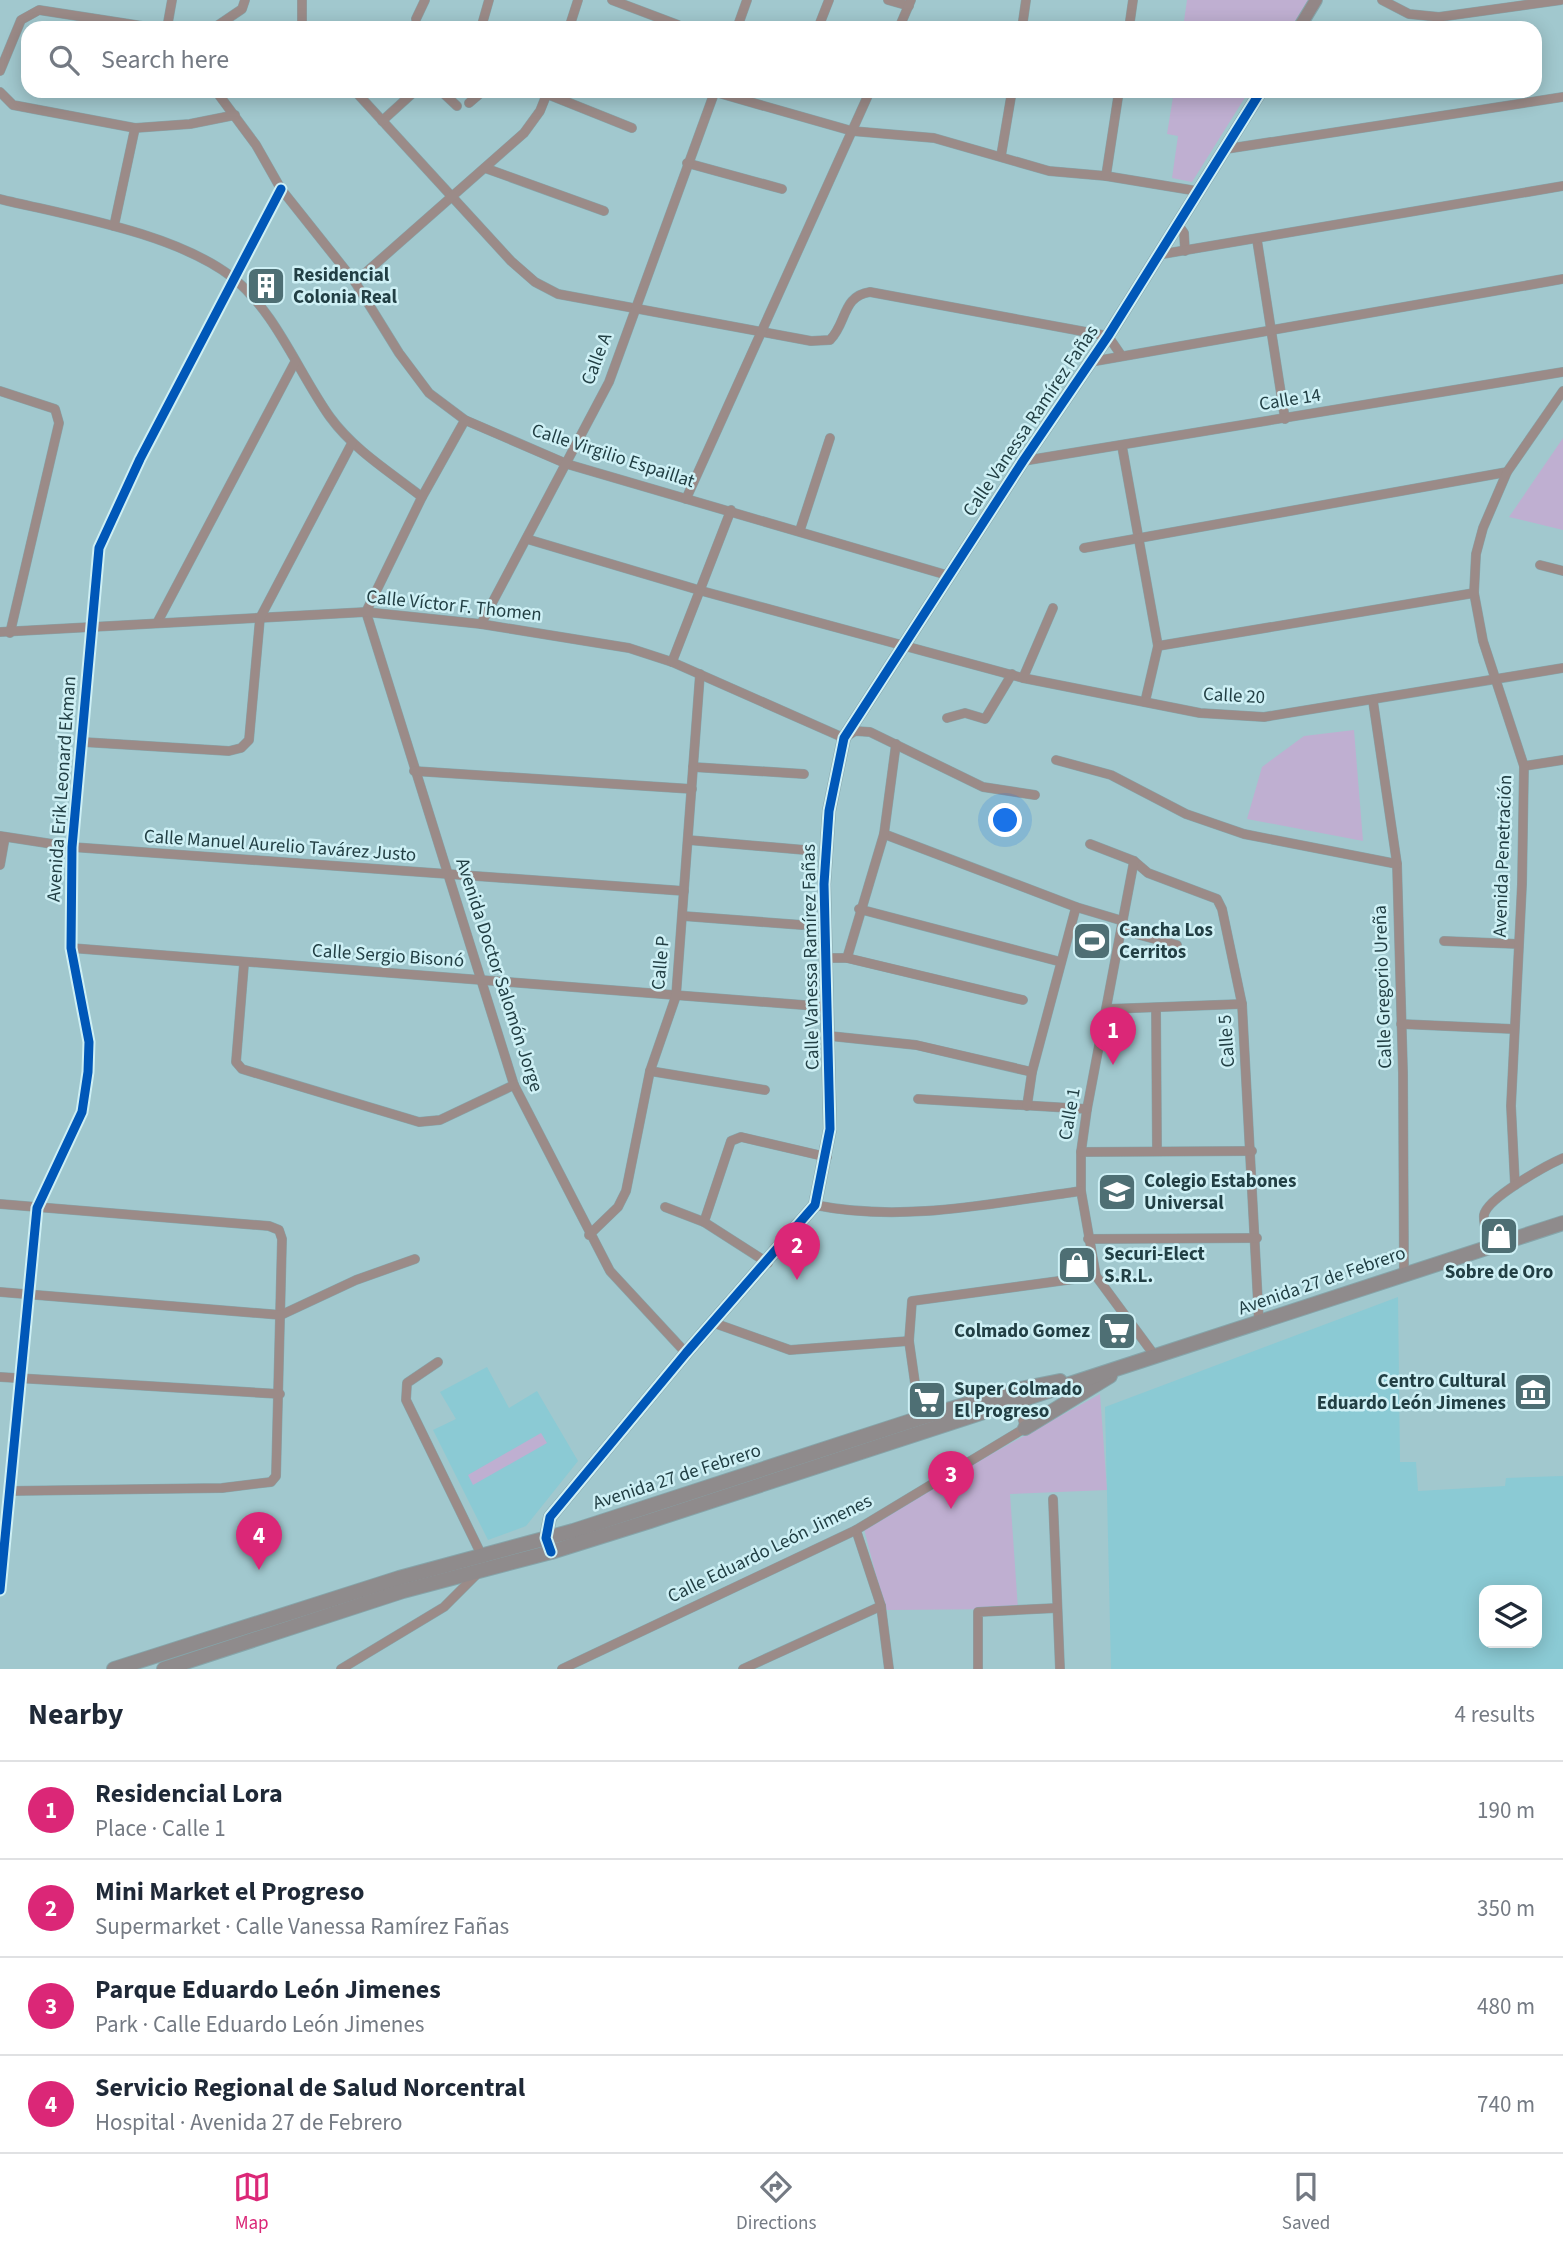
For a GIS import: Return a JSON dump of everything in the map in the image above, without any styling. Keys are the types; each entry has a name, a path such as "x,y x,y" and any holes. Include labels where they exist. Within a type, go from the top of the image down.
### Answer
{"main road":[{"name":"Avenida 27 de Febrero","path":"164,1669 404,1591 479,1572 549,1545 920,1418 1092,1376 1563,1223"},
{"path":"1026,1428 1129,1364"},
{"name":"Avenida 27 de Febrero","path":"114,1669 399,1578 484,1555 549,1545 1017,1396"}],"street":[{"path":"168,21 172,0"},
{"path":"224,21 242,9 245,0"},
{"path":"302,0 302,21"},
{"path":"416,19 425,0"},
{"path":"483,21 489,0"},
{"path":"571,21 578,0"},
{"path":"612,0 670,21"},
{"path":"740,21 747,0"},
{"path":"821,21 829,0"},
{"path":"888,0 910,3 903,21"},
{"path":"1023,21 1026,0"},
{"path":"1130,21 1133,0"},
{"path":"1304,21 1317,0"},
{"path":"1382,0 1409,14 1423,17 1561,0"},
{"path":"22,21 39,10 110,21"},
{"path":"1,66 21,22"},
{"path":"0,92 13,105 135,128 190,124 235,115"},
{"path":"1226,149 1563,97"},
{"name":"Calle Virgilio Espaillat","path":"222,98 281,189 355,282 399,353 429,393 465,420 568,464 950,576"},
{"path":"361,98 511,261 545,289 634,310 811,341 830,340 852,299 859,294 870,292 1108,337 1121,355"},
{"path":"382,121 407,98"},
{"path":"448,98 457,106"},
{"path":"470,103 475,98"},
{"path":"355,282 533,123 545,98"},
{"path":"562,98 632,128"},
{"name":"Calle A","path":"481,624 609,382 712,98"},
{"path":"739,98 852,131 934,138 1049,171 1106,176 1197,191"},
{"path":"686,499 867,98"},
{"path":"1002,156 1011,98"},
{"path":"1106,176 1118,98"},
{"name":"Calle Vanessa Ramírez Fañas","path":"549,1545 550,1517 686,1353 768,1263 815,1205 827,1157 830,1129 830,1036 824,884 829,811 844,738 1023,461 1108,337 1257,98"},
{"path":"114,226 135,128"},
{"path":"687,163 782,189"},
{"path":"485,168 604,211"},
{"path":"1156,256 1563,186"},
{"name":"Avenida Erik Leonard Ekman","path":"0,1590 37,1208 82,1112 88,1072 89,1042 71,948 72,848 96,563 110,519 281,189"},
{"path":"0,199 114,226 177,248 215,266 234,279 268,317 330,417 352,443 422,497"},
{"path":"1177,223 1184,233 1185,251"},
{"path":"1257,240 1285,419"},
{"path":"1090,362 1563,279"},
{"path":"157,623 295,362"},
{"name":"Calle 14","path":"1023,461 1563,372"},
{"path":"0,391 45,403 55,409 59,422 5,632"},
{"name":"Avenida Penetración","path":"1515,1185 1511,1106 1524,766 1483,640 1474,593 1476,554 1483,528 1507,472 1563,391"},
{"path":"366,612 422,497 465,420"},
{"path":"800,530 830,438"},
{"path":"83,742 229,751 241,748 249,740 260,618 352,443"},
{"path":"1122,446 1158,646 1145,702"},
{"path":"1084,548 1507,472"},
{"path":"672,662 702,592 731,510"},
{"name":"Calle 20","path":"527,539 702,592 906,644 1023,678 1200,713 1264,717 1563,668"},
{"path":"1540,565 1563,571"},
{"path":"1158,646 1474,593"},
{"path":"1023,678 1053,608"},
{"name":"Calle Víctor F. Thomen","path":"5,632 366,612 481,624 609,643 672,662 844,738"},
{"name":"Avenida Doctor Salomón Jorge","path":"366,612 478,979 514,1085 589,1236 610,1271 686,1353"},
{"name":"Calle P","path":"589,1236 618,1207 626,1191 650,1071 676,996 700,674"},
{"path":"947,718 965,713 985,719 1012,674"},
{"name":"Calle Gregorio Ureña","path":"1373,701 1396,864 1404,1274"},
{"path":"844,738 855,730 863,730 983,787 1035,795"},
{"path":"847,958 859,909 884,834 896,744"},
{"path":"1056,760 1111,775 1186,814 1244,834 1396,864"},
{"path":"1524,766 1563,760"},
{"path":"693,767 804,774"},
{"path":"414,771 692,789"},
{"path":"884,834 1177,945"},
{"path":"0,865 3,836"},
{"name":"Calle Manuel Aurelio Tavárez Justo","path":"3,836 72,848 684,891"},
{"path":"688,841 805,850"},
{"name":"Calle 5","path":"1090,844 1134,861 1148,873 1217,899 1222,909 1242,1003 1257,1238 1259,1322"},
{"name":"Calle 1","path":"1134,861 1087,1109 1081,1152 1081,1191 1096,1276 1155,1356"},
{"path":"1027,1106 1032,1072 1076,907"},
{"path":"859,909 1061,962"},
{"path":"682,916 802,925"},
{"path":"1444,942 1518,944"},
{"name":"Calle Sergio Bisonó","path":"71,948 244,964 478,979 829,1007"},
{"path":"827,958 847,958 1023,1000"},
{"path":"244,964 236,1062 242,1069 419,1122 440,1120 514,1085"},
{"path":"1108,1009 1242,1003"},
{"path":"1156,1008 1157,1151"},
{"path":"1401,1024 1513,1029"},
{"path":"830,1036 916,1045 1032,1072"},
{"path":"650,1071 765,1090"},
{"path":"918,1099 1087,1109"},
{"path":"704,1222 731,1141 735,1138 827,1157"},
{"path":"1081,1152 1251,1151"},
{"path":"1490,1248 1484,1213 1515,1185 1563,1158"},
{"path":"815,1205 844,1211 932,1211 1081,1191"},
{"path":"0,1204 269,1226 279,1230 282,1240 280,1394 276,1476 271,1482 222,1488 9,1491"},
{"path":"664,1207 704,1222 768,1263"},
{"path":"1088,1239 1257,1238"},
{"path":"0,1292 281,1315 356,1280 415,1259"},
{"path":"920,1418 909,1341 910,1306 917,1298 1096,1276"},
{"path":"714,1323 790,1350 909,1341"},
{"path":"341,1669 444,1607 479,1572 484,1555 406,1400 407,1383 438,1362"},
{"path":"0,1377 280,1394"},
{"path":"1017,1396 1026,1428"},
{"name":"Calle Eduardo León Jimenes","path":"567,1668 856,1530 1026,1428"},
{"path":"0,1462 12,1463"},
{"path":"1053,1499 1060,1669"},
{"path":"856,1530 881,1606 889,1669"},
{"path":"743,1669 881,1606"},
{"path":"978,1669 978,1612 1057,1608"}],"shaded area":[{"path":"1187,0 1310,0 1296,21 1184,21"},
{"path":"1173,98 1245,98 1192,182 1172,178 1178,136 1167,134"},
{"path":"1563,438 1563,530 1509,517"},
{"path":"1354,730 1363,841 1247,819 1262,767 1304,736"},
{"name":"Cancha Los Cerritos","path":"1085,924 1106,929 1099,959 1078,953"},
{"path":"1398,1297 1400,1462 1416,1462 1418,1491 1505,1486 1506,1478 1563,1476 1563,1669 1111,1669 1105,1407"},
{"path":"487,1367 509,1408 537,1391 578,1461 526,1526 488,1540 433,1430 456,1419 440,1392"},
{"path":"1100,1394 1107,1490 1010,1494 1018,1609 885,1610 863,1525"},
{"path":"541,1433 547,1443 473,1485 468,1475"}],"cycle path":[{"path":"551,1552 546,1538 550,1517 686,1353 815,1205 830,1129 824,884 829,811 844,738 1023,461 1108,336 1257,98"},
{"path":"0,1590 37,1208 82,1112 88,1072 89,1042 71,948 72,847 99,548 140,459 281,189"}],"place":[{"name":"Residencial Colonia Real","path":"266,286"},
{"name":"Cancha Los Cerritos","path":"1092,941"},
{"name":"Residencial Lora","path":"1113,1065"},
{"name":"Colegio Estabones Universal","path":"1117,1192"},
{"name":"Sobre de Oro","path":"1499,1236"},
{"name":"Securi-Elect S.R.L.","path":"1077,1265"},
{"name":"Mini Market el Progreso","path":"797,1280"},
{"name":"Colmado Gomez","path":"1117,1331"},
{"name":"Centro Cultural Eduardo León Jimenes","path":"1533,1392"},
{"name":"Super Colmado El Progreso","path":"927,1400"},
{"name":"Parque Eduardo León Jimenes","path":"951,1509"},
{"name":"Servicio Regional de Salud Norcentral","path":"259,1570"}]}
